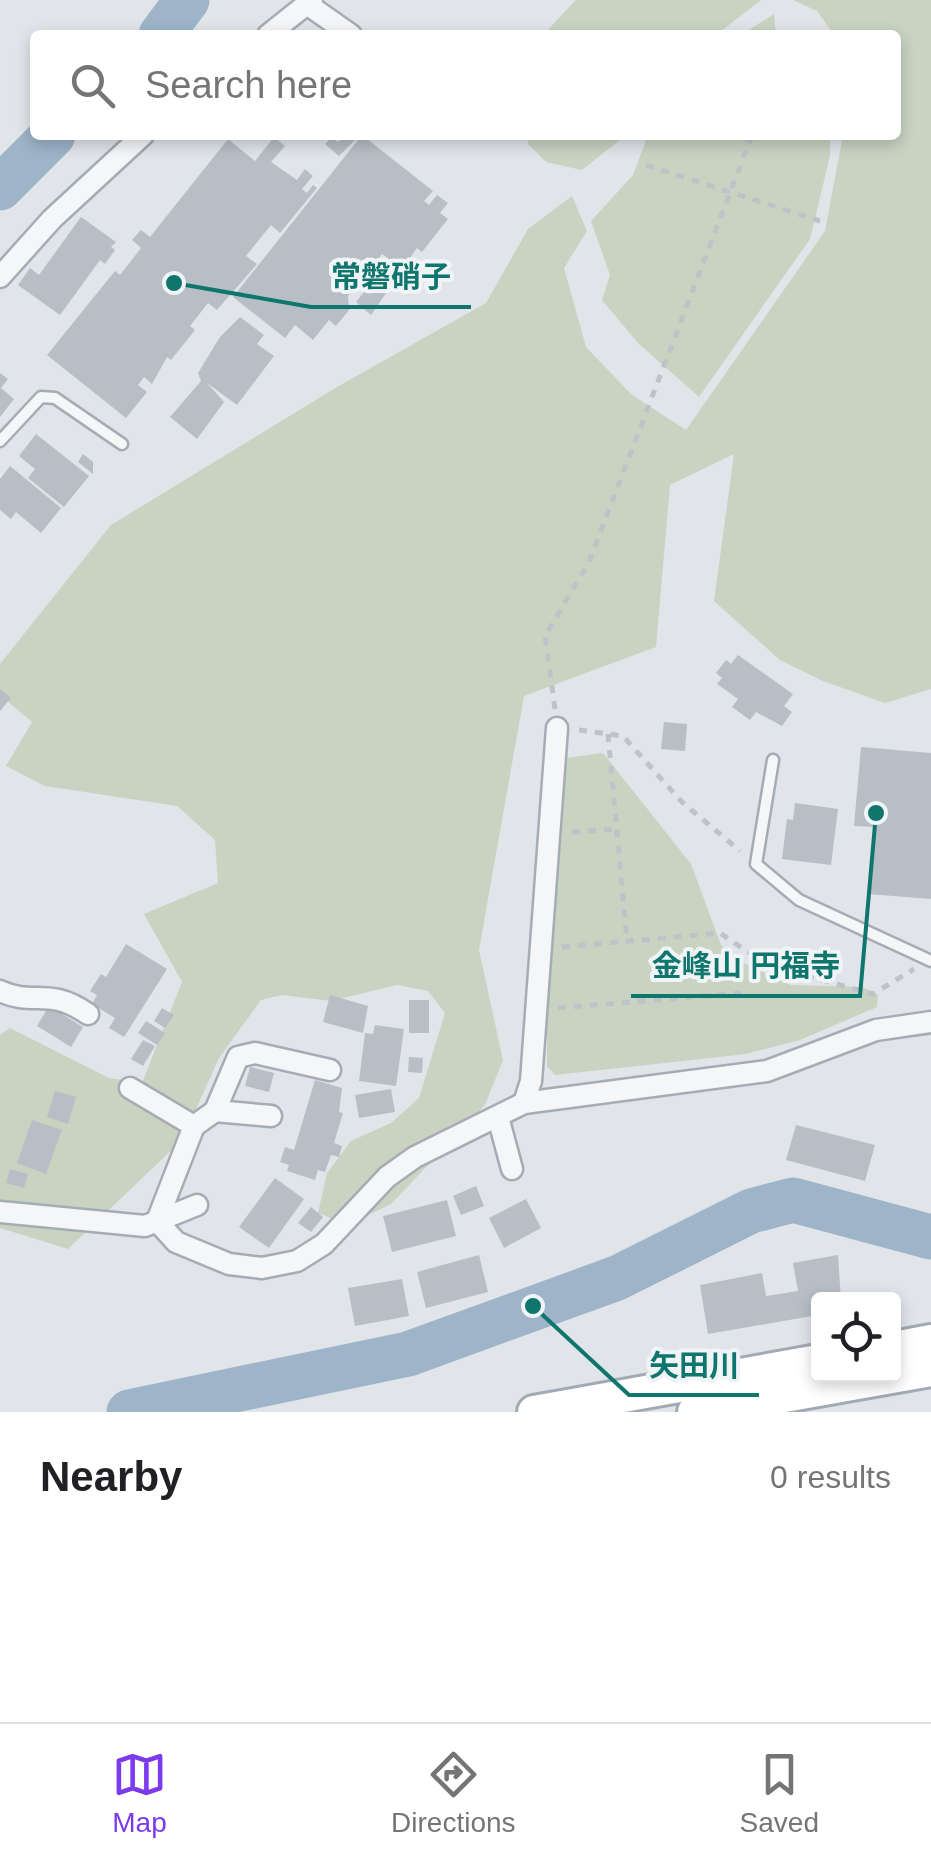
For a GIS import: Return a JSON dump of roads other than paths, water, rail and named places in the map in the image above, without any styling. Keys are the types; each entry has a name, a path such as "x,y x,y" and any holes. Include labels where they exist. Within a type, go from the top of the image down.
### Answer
{"main road":[{"path":"901,1347 931,1341"},
{"path":"534,1412 811,1362"},
{"path":"694,1412 931,1370"}],"street":[{"path":"274,30 310,2 345,30"},
{"path":"0,277 52,219 138,140"},
{"path":"524,1103 531,1081 557,728"},
{"path":"0,991 30,998 62,997 88,1014"},
{"path":"157,1221 176,1242 229,1264 262,1268 297,1261 324,1244 387,1177 415,1157 524,1103 767,1071 876,1030 931,1022"},
{"path":"157,1221 194,1126 214,1112 238,1057 255,1054 330,1070"},
{"path":"130,1088 194,1126"},
{"path":"214,1112 271,1116"},
{"path":"498,1117 512,1169"},
{"path":"0,1212 144,1226 198,1205"}],"lane":[{"path":"0,441 41,396 54,398 122,444"},
{"path":"773,760 756,864 799,900 930,961"}],"waterway":[{"path":"165,30 187,0"},
{"path":"0,188 48,140"},
{"path":"129,1412 408,1354 617,1278 751,1211 793,1200 931,1237"}],"place":[{"name":"常磐硝子","path":"174,283"},
{"name":"金峰山 円福寺","path":"876,813"},
{"name":"矢田川","path":"533,1306"}]}
